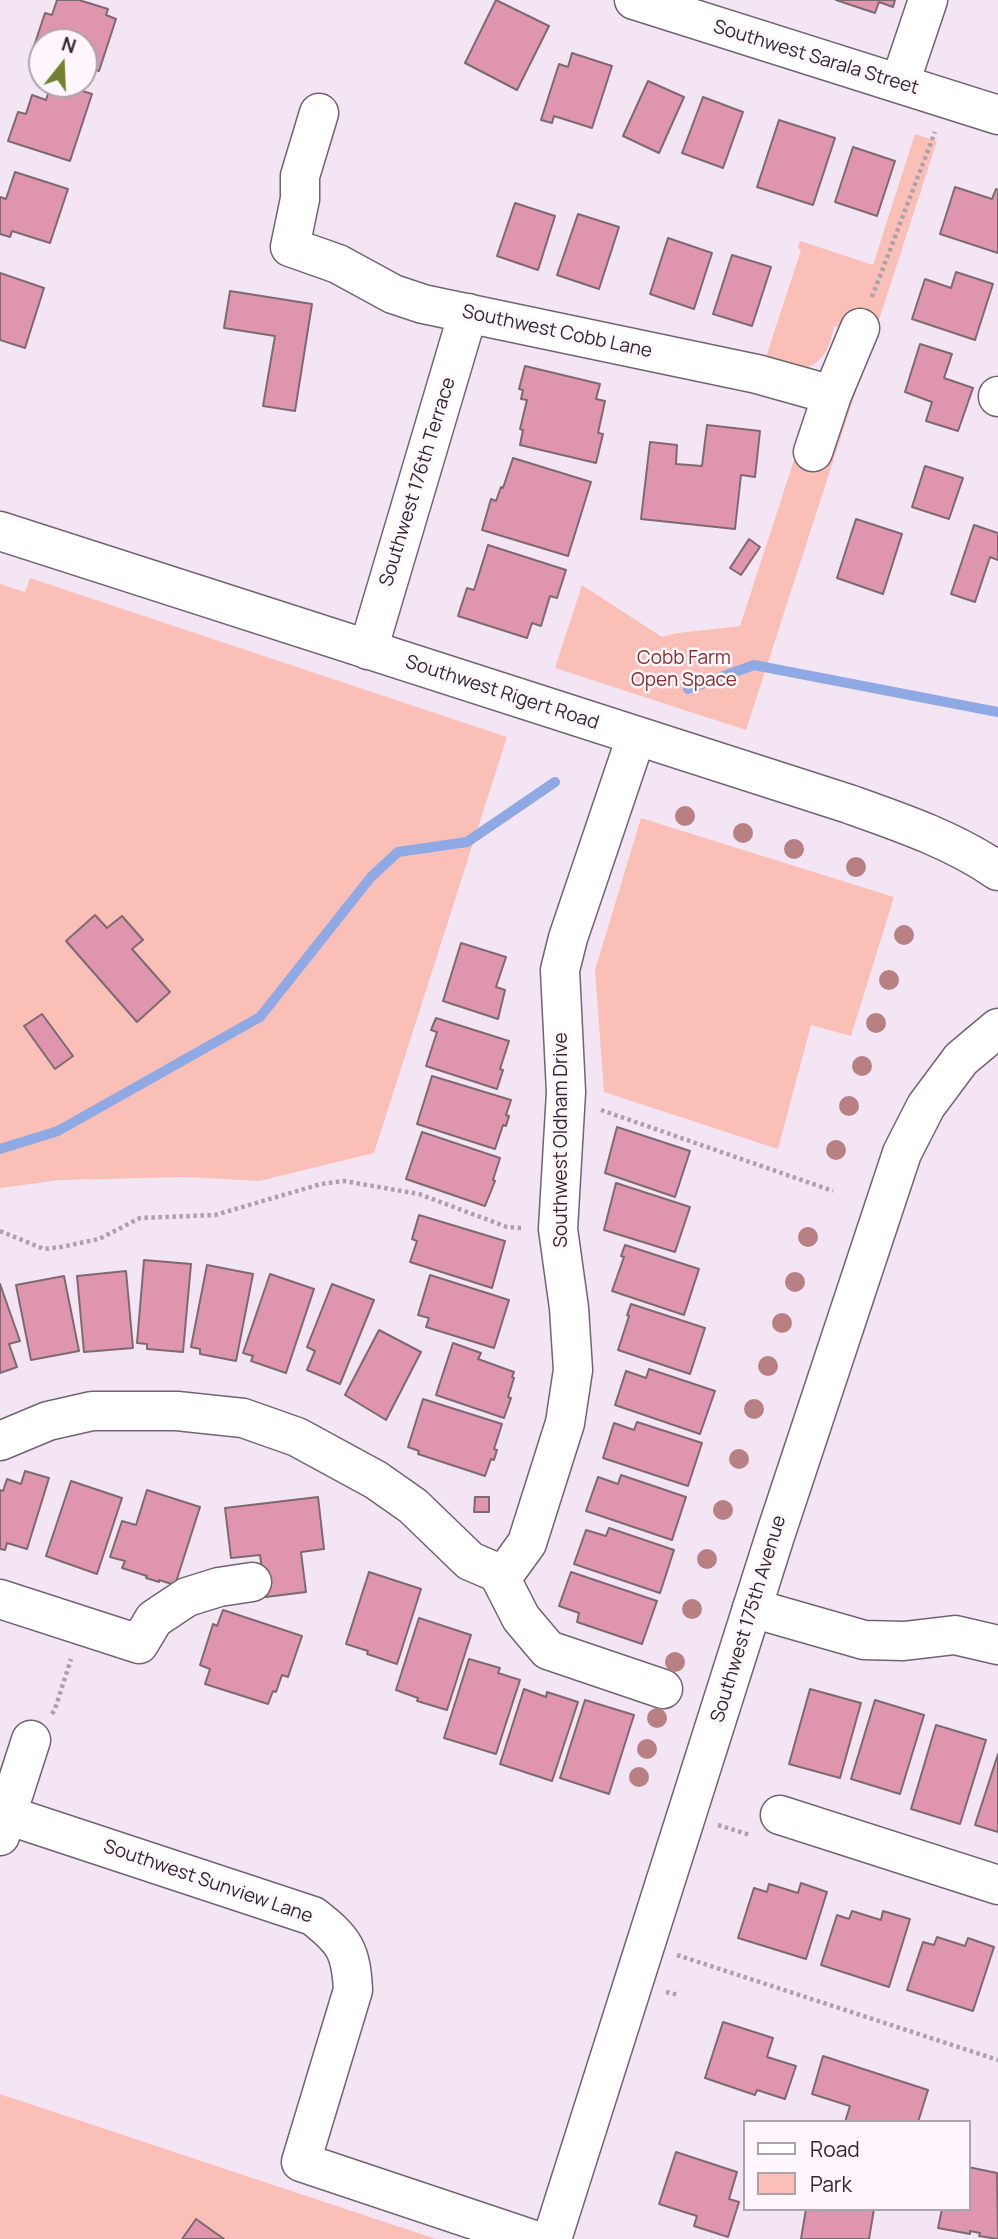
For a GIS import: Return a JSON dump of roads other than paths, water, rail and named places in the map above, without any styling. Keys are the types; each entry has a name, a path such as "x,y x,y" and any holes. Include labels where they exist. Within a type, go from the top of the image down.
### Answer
{"street":[{"name":"Southwest Sarala Street","path":"634,0 998,114"},
{"path":"900,83 928,0"},
{"name":"Southwest Cobb Lane","path":"319,113 300,176 300,199 290,247 338,264 393,295 423,304 757,374 832,395"},
{"name":"Southwest 176th Terrace","path":"368,650 468,313"},
{"path":"813,452 832,395 860,328"},
{"name":"Southwest Rigert Road","path":"0,531 849,804 905,824 976,856 998,871"},
{"name":"Southwest Oldham Drive","path":"498,1573 509,1568 527,1543 565,1423 573,1370 569,1308 558,1228 566,1093 560,970 568,938 636,737"},
{"name":"Southwest 175th Avenue","path":"552,2239 752,1608 902,1153 926,1106 961,1059 998,1028"},
{"path":"0,1441 48,1421 92,1411 177,1410 243,1418 297,1437 376,1480 413,1506 470,1561 498,1573 521,1618 548,1650 663,1689"},
{"path":"0,1599 139,1644 154,1619 187,1597 219,1587 252,1582"},
{"path":"752,1608 864,1640 904,1642 955,1635 998,1645"},
{"path":"4,1826 32,1740"},
{"path":"780,1815 998,1885"},
{"name":"Southwest Sunview Lane","path":"4,1826 313,1916 335,1933 349,1954 353,1990 301,2162 531,2239"}],"waterway":[{"path":"688,689 754,665 998,712"},
{"path":"0,1149 58,1131 260,1017 371,877 398,852 467,842 555,782"}],"park label":[{"name":"Cobb Farm Open Space","path":"684,670"}]}
